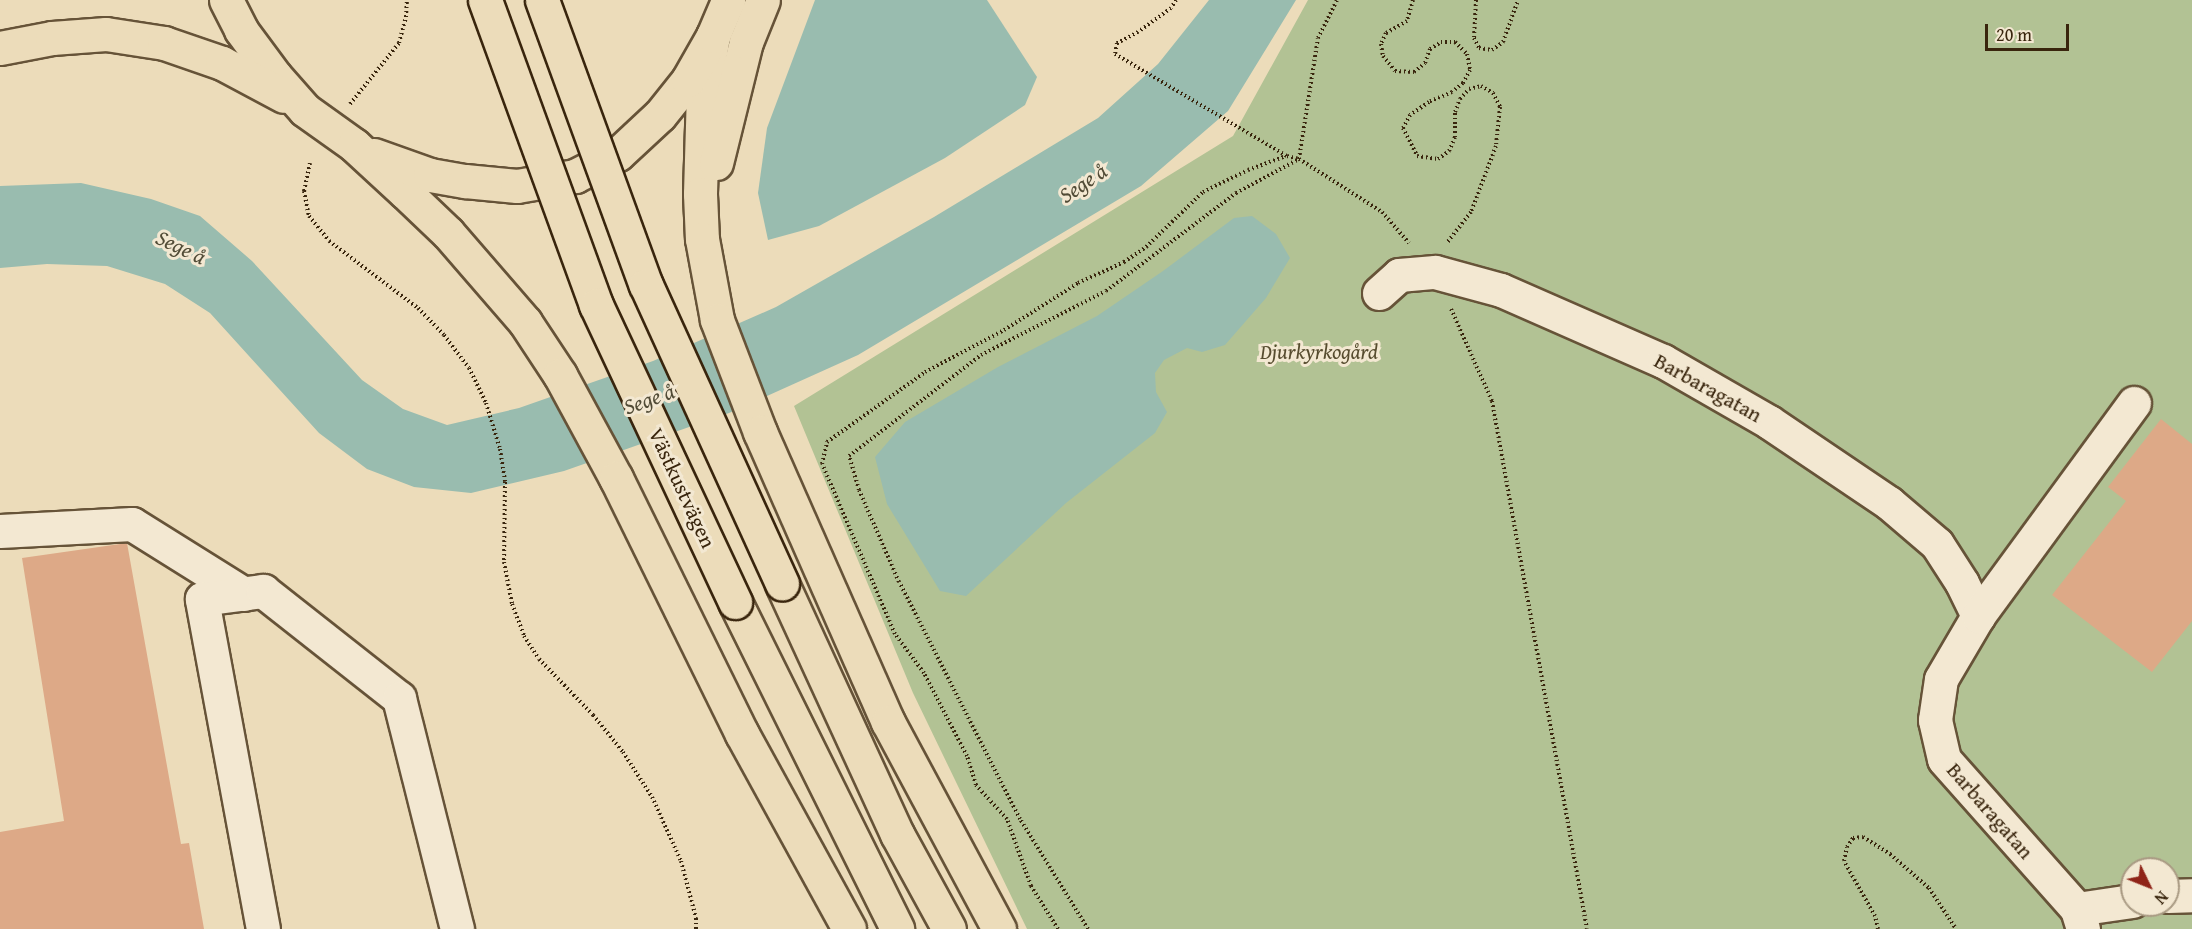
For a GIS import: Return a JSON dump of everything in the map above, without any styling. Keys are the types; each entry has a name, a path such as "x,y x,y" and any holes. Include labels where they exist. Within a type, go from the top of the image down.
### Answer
{"main road":[{"path":"226,0 241,30 275,76 305,110"},
{"name":"Västkustvägen","path":"485,0 596,305 735,602 897,929"},
{"path":"542,0 646,285 897,834 949,929"},
{"path":"354,145 390,163 430,175 465,181 517,186 575,176 618,154 660,115 688,80 713,36 728,0"},
{"path":"702,239 722,131 746,42 763,0"},
{"path":"0,48 52,38 106,34 164,43 222,63 265,84 354,145 448,233 525,322 560,375 616,478 742,734 849,929"},
{"path":"713,36 704,92 700,143 702,239 717,320 760,432 888,722 999,929"}],"lane":[{"name":"Barbaragatan","path":"1379,293 1400,275 1436,258 1501,290 1663,361 1769,422 1889,503 1937,544 1962,583 1978,616"},
{"name":"Barbaragatan","path":"2080,919 1944,759 1935,720 1941,679 1978,616 2134,403"},
{"path":"0,531 132,524 244,594"},
{"path":"263,929 202,599 263,591 399,698 457,929"},
{"path":"2080,919 2120,905"}],"path":[{"path":"350,105 399,43 406,17 407,0"},
{"path":"1176,0 1171,8 1138,32 1116,44 1115,54 1262,139 1287,156 1299,159 1382,213 1436,258 1492,401 1587,929"},
{"path":"1299,159 1318,38 1337,0"},
{"path":"1413,0 1407,21 1386,33 1381,44 1383,56 1395,72 1414,72 1425,63 1430,49 1442,42 1455,42 1467,54 1470,70 1463,83 1452,92 1429,102 1410,116 1403,128 1417,156 1438,159 1449,151 1455,137 1455,112 1460,99 1468,89 1481,86 1493,93 1500,107 1496,146 1471,212 1436,258"},
{"path":"1476,0 1474,38 1479,48 1492,50 1503,42 1518,0"},
{"path":"1058,929 1031,886 1007,819 976,785 967,756 924,673 895,634 822,464 827,442 925,372 1004,330 1078,284 1124,262 1146,247 1203,192 1248,170 1287,156"},
{"path":"1088,929 1020,819 899,582 859,490 849,456 981,356 1106,291 1236,193 1299,159"},
{"path":"310,163 304,191 309,216 329,241 418,308 444,335 469,368 486,403 500,448 505,517 504,562 512,604 524,636 539,659 593,715 652,797 681,861 696,918 696,929"},
{"path":"1878,929 1875,916 1845,861 1847,847 1853,838 1863,837 1890,854 1922,881 1956,929"}],"green space":[{"name":"Djurkyrkogård","path":"1308,0 2192,0 2192,929 1027,929 913,693 794,406 1233,136"}],"water":[{"path":"815,0 987,0 1037,77 1025,105 945,158 819,226 768,240 758,193 767,128"},
{"name":"Sege å","path":"1209,0 1296,0 1228,111 1141,186 858,355 729,413 564,471 471,493 414,487 367,469 319,433 210,313 165,284 107,266 47,264 0,268 0,186 81,183 151,199 200,216 252,261 362,380 403,409 447,425 519,408 653,361 776,307 934,217 1098,118 1158,64"},
{"path":"1252,216 1276,234 1290,258 1266,298 1225,345 1202,352 1187,348 1164,360 1155,373 1156,392 1167,412 1155,433 1066,503 966,596 940,591 887,504 875,457 905,422 998,367 1097,316 1234,218"}],"building":[{"path":"2161,419 2192,444 2192,621 2152,672 2052,595 2126,501 2108,487"},
{"path":"127,543 181,844 189,843 204,929 0,929 0,832 64,821 22,558"}]}
